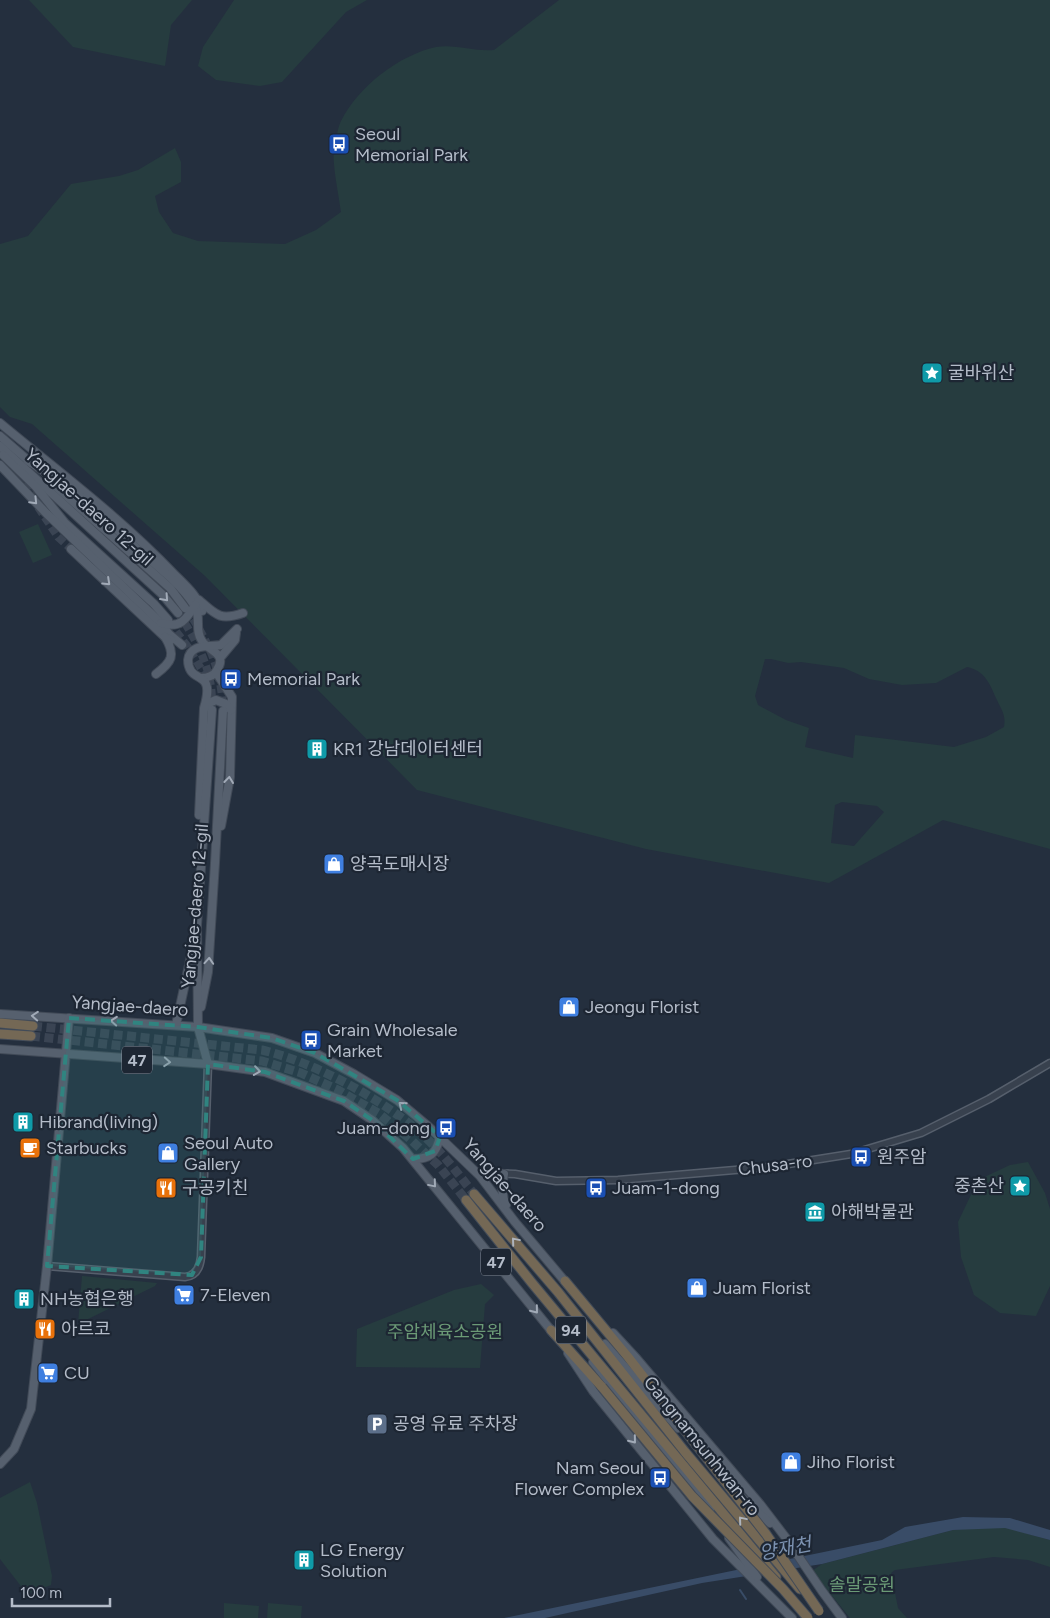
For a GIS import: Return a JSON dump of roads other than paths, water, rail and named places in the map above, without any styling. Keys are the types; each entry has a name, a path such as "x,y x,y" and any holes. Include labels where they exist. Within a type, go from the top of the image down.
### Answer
{"highway":[{"path":"0,1023 33,1026"},
{"path":"0,1034 31,1036"},
{"name":"Yangjae-daero","path":"474,1194 558,1292"},
{"name":"94","path":"466,1200 532,1283 681,1455"},
{"path":"565,1282 628,1357 696,1443 766,1534 821,1614"},
{"name":"Gangnamsunhwan-ro","path":"558,1292 681,1455 808,1618"},
{"path":"551,1330 602,1386 692,1496 783,1589 808,1618"},
{"name":"Gangnamsunhwan-ro","path":"681,1455 821,1614"}],"main road":[{"path":"0,424 93,499 161,560 195,601 200,617 198,628 200,637 204,644 217,653 220,658 220,663 212,676 201,678 192,672 188,662 189,657 186,647 169,634 165,621 154,604 65,522 36,486 9,462"},
{"path":"0,436 28,461 79,496 195,601 224,618 243,613"},
{"name":"Yangjae-daero 12-gil","path":"0,446 162,594 182,610 170,588 28,461"},
{"path":"0,452 25,483"},
{"path":"0,466 47,514 168,625 182,622 188,617 195,601"},
{"path":"71,549 165,637 182,644"},
{"path":"189,657 194,649 204,646 221,645 237,629 235,640 220,658"},
{"path":"156,674 169,664 171,658 172,652 165,637"},
{"name":"Yangjae-daero 12-gil","path":"198,1026 208,972 215,863 230,776 227,710 232,697 216,672"},
{"name":"Yangjae-daero 12-gil","path":"198,1026 197,925 208,709 206,685 201,678"},
{"path":"208,709 208,703 216,700 226,704 227,710"},
{"path":"176,1025 197,925"},
{"name":"Yangjae-daero","path":"0,1014 198,1026 272,1038 315,1053 397,1100 440,1137 480,1176 565,1282 637,1359 760,1504 842,1618"},
{"path":"0,1464 14,1449 31,1409 47,1266 69,1018"},
{"path":"198,1026 208,1064"},
{"name":"47","path":"0,1049 208,1064 265,1072 344,1101 372,1120 413,1159 551,1330 593,1391 722,1547 792,1618"},
{"path":"413,1159 422,1159 431,1155 435,1151 440,1137"},
{"path":"504,1174 503,1199 515,1222"},
{"path":"532,1283 610,1385 695,1488 770,1594"},
{"path":"558,1292 730,1486 783,1535"}],"street":[{"name":"Chusa-ro","path":"480,1176 493,1173 515,1174 556,1181 618,1180 769,1166 850,1154 921,1133 989,1099 1050,1063"},
{"path":"47,1266 185,1277 197,1271 201,1257 208,1064"}],"water":[{"path":"963,1517 1010,1518 1050,1530 1050,1540 1005,1528 953,1530 822,1564 702,1583 545,1618 504,1618 882,1540 905,1527"}],"waterway":[{"path":"740,1590 746,1599"}],"tunnel":[{"path":"25,483 32,497"},
{"path":"38,507 58,537 71,549"},
{"path":"186,609 201,632 212,656 220,681 223,709"},
{"path":"178,613 193,637 205,663 211,684 212,708"},
{"path":"169,622 188,647 206,677"},
{"path":"33,1026 262,1050 282,1055 342,1081 399,1116 415,1128 439,1151 474,1194"},
{"path":"31,1036 262,1061 301,1073 338,1090 378,1113 438,1165 466,1200"}],"place":[{"name":"Seoul Memorial Park","path":"339,144"},
{"name":"굴바위산","path":"932,373"},
{"name":"Memorial Park","path":"231,679"},
{"name":"KR1 강남데이터센터","path":"317,749"},
{"name":"양곡도매시장","path":"334,864"},
{"name":"Jeongu Florist","path":"569,1007"},
{"name":"Grain Wholesale Market","path":"311,1040"},
{"name":"Hibrand(living)","path":"23,1122"},
{"name":"Juam-dong","path":"446,1128"},
{"name":"Starbucks","path":"30,1148"},
{"name":"Seoul Auto Gallery","path":"168,1153"},
{"name":"원주암","path":"861,1157"},
{"name":"중촌산","path":"1020,1186"},
{"name":"구공키친","path":"166,1188"},
{"name":"Juam-1-dong","path":"596,1188"},
{"name":"아해박물관","path":"815,1212"},
{"name":"Juam Florist","path":"697,1288"},
{"name":"7-Eleven","path":"184,1295"},
{"name":"NH농협은행","path":"24,1299"},
{"name":"아르코","path":"45,1329"},
{"name":"CU","path":"48,1373"},
{"name":"공영 유료 주차장","path":"377,1424"},
{"name":"Jiho Florist","path":"791,1462"},
{"name":"Nam Seoul Flower Complex","path":"660,1478"},
{"name":"LG Energy Solution","path":"304,1560"}],"park label":[{"name":"주암체육소공원","path":"445,1332"},
{"name":"솔말공원","path":"862,1585"}],"water label":[{"name":"양재천","path":"785,1548"}]}
